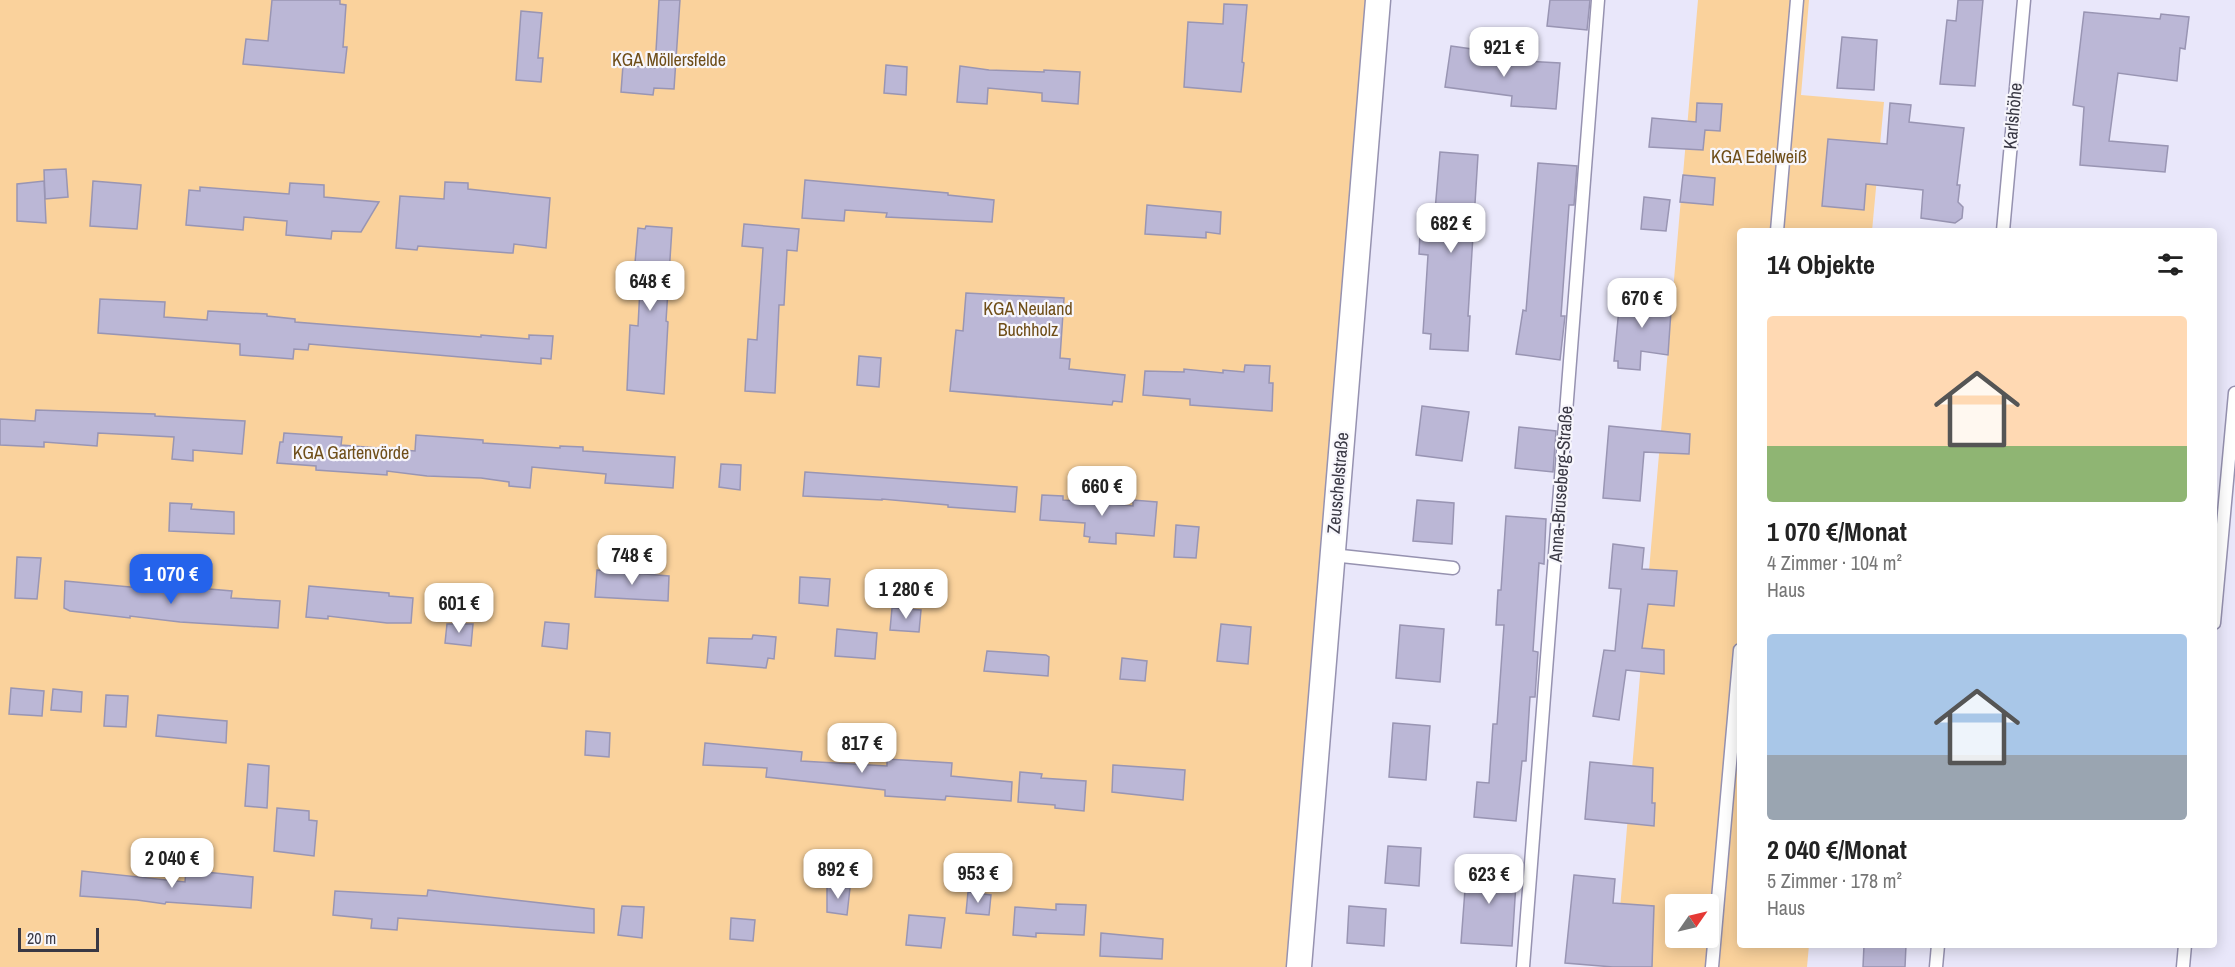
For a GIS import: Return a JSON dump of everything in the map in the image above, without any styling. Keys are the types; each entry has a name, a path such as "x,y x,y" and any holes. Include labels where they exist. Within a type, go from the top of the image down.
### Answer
{"street":[{"name":"Zeuschelstraße","path":"1299,967 1378,0"}],"lane":[{"name":"Anna-Bruseberg-Straße","path":"1523,967 1598,0"},
{"path":"1777,228 1797,0"},
{"name":"Karlshöhe","path":"2003,228 2024,0"},
{"path":"2217,590 2235,393"},
{"path":"1332,555 1453,568"},
{"path":"1712,967 1737,684"},
{"path":"1936,967 1938,948"},
{"path":"2183,967 2185,948"}],"green space":[{"path":"0,0 1369,0 1290,967 0,967"},
{"name":"KGA Edelweiß","path":"1698,0 1809,0 1801,95 1884,102 1872,228 1737,228 1737,948 1809,948 1807,967 1615,967"}],"building":[{"path":"272,0 340,0 340,4 346,5 343,47 347,47 344,73 243,64 246,39 268,41"},
{"path":"659,0 680,0 674,89 654,88 653,95 621,92 623,65 655,68"},
{"path":"1550,0 1590,0 1587,30 1547,26"},
{"path":"1958,0 1983,0 1975,86 1940,84 1947,20 1956,21"},
{"path":"1224,4 1247,5 1241,92 1184,87 1188,22 1223,24"},
{"path":"521,11 542,13 538,58 543,58 541,82 516,80"},
{"path":"2084,12 2160,19 2161,14 2189,17 2185,49 2180,48 2177,81 2118,73 2109,141 2168,146 2165,172 2080,165 2084,107 2073,105"},
{"path":"1842,37 1877,40 1874,90 1837,88"},
{"path":"1451,46 1493,52 1492,59 1560,63 1556,109 1511,106 1512,96 1445,87"},
{"path":"886,65 907,67 906,95 884,93"},
{"path":"960,66 989,70 1080,72 1078,104 1042,101 1042,93 988,88 987,104 957,102"},
{"path":"1697,103 1722,104 1720,131 1705,130 1703,150 1649,147 1652,118 1696,122"},
{"path":"1890,103 1911,105 1909,122 1964,128 1957,185 1960,185 1958,202 1963,207 1962,218 1955,223 1921,218 1923,190 1866,184 1864,210 1822,206 1828,139 1887,144"},
{"path":"1440,152 1478,155 1468,351 1430,349 1431,334 1423,333 1428,255 1419,254 1420,233 1433,234"},
{"path":"1538,163 1577,166 1574,205 1569,205 1561,316 1565,316 1560,360 1516,354 1523,310 1526,311"},
{"path":"66,169 68,197 45,199 44,170"},
{"path":"1683,175 1715,178 1713,205 1680,202"},
{"path":"805,180 948,193 948,195 994,200 992,222 886,217 887,213 845,210 844,221 802,218"},
{"path":"44,181 46,223 17,221 17,184"},
{"path":"93,181 141,185 137,229 90,226"},
{"path":"445,182 468,183 468,189 550,198 546,248 514,244 513,253 510,253 418,246 417,250 396,248 400,196 444,199"},
{"path":"290,183 324,185 324,197 379,202 361,232 332,231 331,239 286,235 287,221 244,217 243,230 186,225 189,190 200,191 200,187 289,194"},
{"path":"1644,197 1670,200 1666,231 1641,229"},
{"path":"1147,205 1221,212 1220,234 1206,232 1206,238 1145,234"},
{"path":"744,224 799,229 797,251 787,250 784,305 779,305 775,393 745,391 748,339 757,340 763,248 742,246"},
{"path":"646,226 672,228 664,394 627,390 630,325 638,326 640,288 633,286 638,228 645,229"},
{"path":"966,293 1064,298 1060,358 1070,359 1069,369 1125,375 1122,402 1113,401 1112,405 950,391 956,330 963,331"},
{"path":"1642,294 1672,296 1668,355 1641,351 1640,370 1618,368 1618,361 1614,361 1620,298 1641,301"},
{"path":"100,299 165,302 164,317 207,320 208,311 267,314 267,316 295,319 295,322 481,337 481,335 529,339 529,335 553,336 551,359 541,358 541,364 309,344 308,350 294,349 293,359 240,355 240,344 98,333"},
{"path":"859,356 881,358 879,387 857,385"},
{"path":"1245,365 1270,366 1269,383 1273,383 1272,411 1190,405 1190,399 1143,395 1145,371 1184,372 1184,369 1223,373 1223,370 1244,372"},
{"path":"1422,406 1469,412 1462,461 1416,455"},
{"path":"36,410 155,414 155,416 245,421 242,454 193,450 193,461 172,459 174,437 98,433 97,446 44,442 44,447 0,445 0,419 35,421"},
{"path":"1609,426 1690,434 1689,454 1644,452 1640,501 1603,498"},
{"path":"1519,427 1556,431 1553,472 1515,468"},
{"path":"284,433 342,437 341,445 415,451 416,435 483,440 483,443 560,448 560,446 583,447 583,451 675,457 673,488 605,483 606,474 532,467 530,488 509,486 509,482 481,478 427,476 387,471 387,475 316,470 316,466 277,463 280,442 283,442"},
{"path":"721,464 741,465 740,490 719,487"},
{"path":"805,472 1017,487 1015,512 882,499 803,496"},
{"path":"1042,495 1063,496 1063,500 1133,506 1133,500 1157,502 1154,536 1116,533 1116,544 1089,542 1090,537 1084,536 1085,523 1040,520"},
{"path":"1417,500 1454,503 1452,544 1413,541"},
{"path":"170,503 192,504 191,509 234,512 234,534 169,531"},
{"path":"1506,516 1546,519 1544,564 1539,563 1533,651 1538,652 1535,697 1530,697 1526,761 1522,761 1516,821 1474,817 1477,782 1489,783 1493,724 1497,724 1504,625 1496,625"},
{"path":"1176,525 1199,527 1196,558 1174,557"},
{"path":"1613,544 1644,548 1642,569 1677,571 1674,606 1648,604 1642,648 1664,650 1664,674 1626,670 1619,720 1593,716 1604,650 1615,651 1621,589 1609,588"},
{"path":"17,557 41,558 37,599 15,598"},
{"path":"597,570 669,576 668,601 595,597"},
{"path":"800,577 830,579 828,606 799,603"},
{"path":"65,581 152,589 152,587 175,589 175,586 232,591 231,598 280,601 278,628 180,622 130,616 130,618 70,611 64,608"},
{"path":"309,586 389,593 389,596 413,598 411,623 387,623 328,616 328,619 306,617"},
{"path":"892,608 921,610 919,632 890,630"},
{"path":"545,622 569,624 567,649 542,646"},
{"path":"447,624 473,624 471,646 445,643"},
{"path":"1221,624 1251,627 1248,664 1217,661"},
{"path":"1400,625 1444,629 1440,682 1396,678"},
{"path":"837,629 877,633 875,659 835,656"},
{"path":"753,635 776,637 774,659 768,658 766,668 707,663 709,638 752,639"},
{"path":"987,651 1046,655 1049,657 1048,676 984,671"},
{"path":"1122,658 1147,661 1145,681 1120,679"},
{"path":"11,688 44,691 42,716 9,714"},
{"path":"53,689 82,692 81,712 51,710"},
{"path":"106,695 128,696 126,727 104,726"},
{"path":"158,715 227,721 226,743 156,736"},
{"path":"1393,723 1430,726 1426,780 1389,777"},
{"path":"586,731 610,733 609,757 585,755"},
{"path":"705,743 802,752 801,761 887,766 887,759 952,763 951,776 1012,782 1011,801 946,796 945,800 885,796 885,790 766,777 767,768 703,765"},
{"path":"1590,762 1653,768 1654,826 1585,819"},
{"path":"248,764 269,766 267,808 245,806"},
{"path":"1113,765 1185,770 1183,800 1112,792"},
{"path":"1020,772 1042,774 1041,778 1086,781 1084,811 1055,808 1055,805 1018,802"},
{"path":"277,808 309,811 309,820 317,821 314,856 274,851"},
{"path":"1388,846 1421,848 1419,886 1385,883"},
{"path":"1467,863 1517,867 1512,946 1461,943"},
{"path":"186,870 253,877 251,908 166,902 165,904 80,896 82,871 185,882"},
{"path":"1574,875 1615,879 1613,903 1654,906 1652,967 1565,963"},
{"path":"827,886 850,888 847,915 827,912"},
{"path":"428,890 594,909 594,933 398,918 397,930 371,928 372,919 333,915 335,891 427,896"},
{"path":"968,892 991,895 989,915 966,913"},
{"path":"1056,904 1086,905 1084,935 1036,933 1036,937 1013,935 1015,907 1056,910"},
{"path":"622,906 644,907 642,938 618,935"},
{"path":"1349,906 1386,909 1384,946 1347,943"},
{"path":"909,915 945,918 941,948 906,945"},
{"path":"731,918 755,920 753,941 730,939"},
{"path":"1101,933 1163,939 1162,959 1100,956"},
{"path":"1864,948 1906,948 1905,967 1863,967"}],"park label":[{"name":"KGA Möllersfelde","path":"669,60"},
{"name":"KGA Neuland Buchholz","path":"1028,319"},
{"name":"KGA Gartenvörde","path":"351,453"}]}
